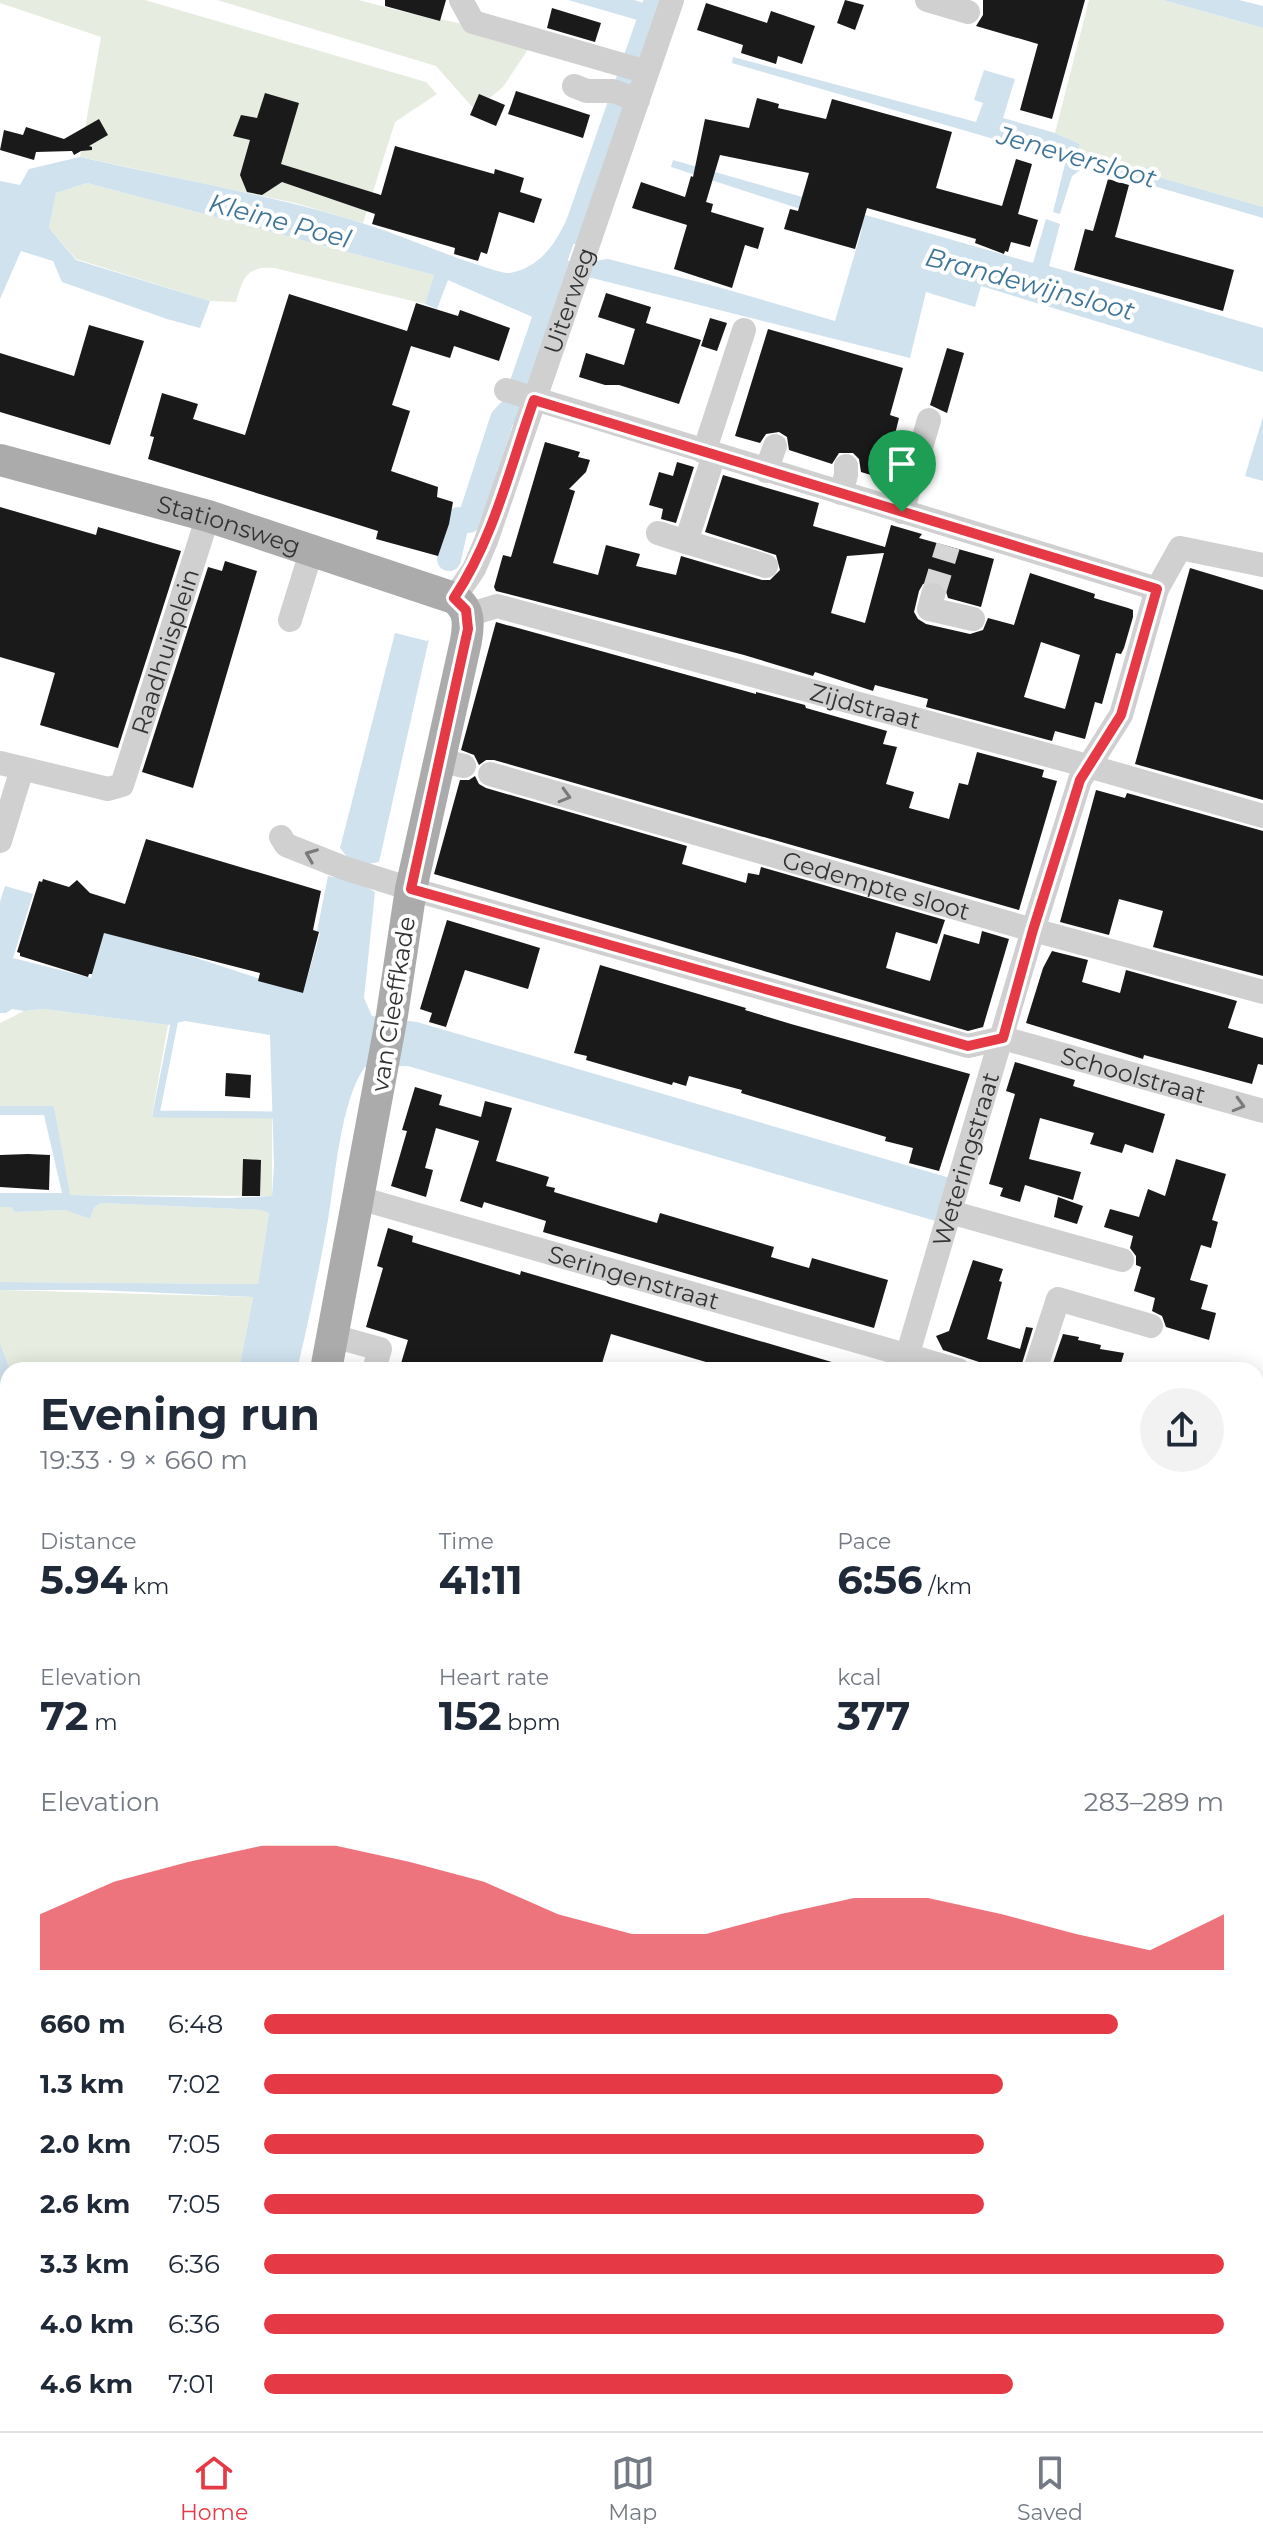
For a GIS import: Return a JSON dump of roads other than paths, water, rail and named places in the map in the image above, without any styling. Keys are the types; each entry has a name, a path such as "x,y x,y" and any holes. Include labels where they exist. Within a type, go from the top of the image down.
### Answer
{"main road":[{"name":"Stationsweg","path":"0,460 208,516 312,549 461,606"},
{"name":"van Cleeffkade","path":"328,1362 383,1068 411,889 451,763 466,641 461,606"}],"street":[{"path":"461,0 473,22 635,68"},
{"name":"Uiterweg","path":"461,606 578,269 635,68 672,0"},
{"path":"927,0 968,12"},
{"path":"574,86 587,91 626,96"},
{"path":"686,542 744,330"},
{"path":"506,390 902,512 950,536 1157,589"},
{"path":"902,512 929,420"},
{"path":"766,471 775,446"},
{"path":"841,493 846,466"},
{"name":"Raadhuisplein","path":"11,766 108,789 122,785 208,516"},
{"path":"658,533 766,566"},
{"name":"Weteringstraat","path":"905,1362 1080,780 1121,715 1157,589 1180,548 1263,565"},
{"path":"290,620 312,549"},
{"path":"933,595 929,609 973,619"},
{"name":"Zijdstraat","path":"461,606 497,606 1263,816"},
{"path":"0,841 11,766"},
{"name":"Gedempte sloot","path":"490,774 1033,930 1263,992"},
{"path":"281,837 286,845 411,889 968,1046 1003,1038"},
{"name":"Schoolstraat","path":"1003,1038 1263,1111"},
{"name":"Seringenstraat","path":"359,1198 902,1362"},
{"path":"950,1212 1122,1260"},
{"path":"1038,1362 1058,1299 1151,1326"},
{"path":"333,1336 380,1349 376,1362"}],"water":[{"path":"568,0 634,0 647,4 641,21"},
{"path":"1163,0 1239,0 1263,6 1263,28"},
{"name":"Jeneversloot","path":"733,57 976,122 983,103 974,100 984,70 1015,79 1003,118 1055,133 1080,144 1078,154 1263,207 1263,218 1086,166 1072,176 1060,214 1053,212 1066,160 732,63"},
{"name":"Kleine Poel","path":"80,157 313,209 510,273 523,269 544,255 559,235 575,199 588,205 554,297 537,319 448,280 437,309 425,304 434,275 87,183 56,193 49,228 76,260 210,301 200,328 62,282 53,261 21,251 0,299 0,181 20,185 29,169"},
{"name":"Brandewijnsloot","path":"673,160 1033,263 1046,219 1060,224 1049,266 1263,328 1263,372 981,286 975,307 926,292 910,358 588,277 595,261 608,259 835,321 862,229 671,167"},
{"path":"1263,417 1263,481 1245,476"},
{"path":"395,633 429,639 379,862 368,864 361,884 375,892 364,998 372,1016 417,1022 950,1178 939,1222 408,1066 365,1067 350,1098 340,1140 321,1258 299,1362 241,1362 253,1297 97,1290 0,1290 0,1282 258,1284 269,1213 261,1210 101,1203 94,1208 90,1219 65,1210 15,1212 11,1207 0,1207 0,1193 62,1193 44,1115 0,1115 0,1106 54,1106 70,1195 272,1196 274,1166 270,1035 185,1021 168,1025 44,1009 12,1009 0,1013 0,902 5,886 33,894 13,958 91,978 105,928 303,993 320,933 317,931 328,876 342,879 348,858 340,848"},
{"path":"0,1343 7,1362 0,1362"}],"waterway":[{"path":"575,232 656,0"},
{"path":"449,559 458,519 469,521 502,419 514,406 561,270"},
{"path":"174,1024 156,1114 272,1115"}],"tunnel":[{"path":"933,595 948,546"}]}
